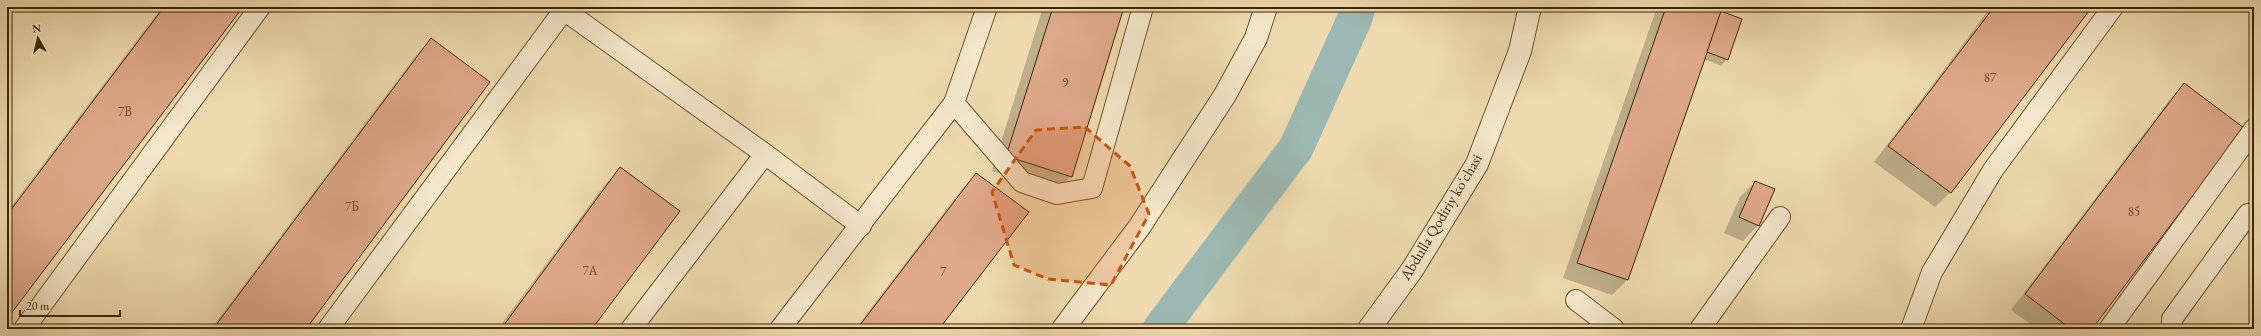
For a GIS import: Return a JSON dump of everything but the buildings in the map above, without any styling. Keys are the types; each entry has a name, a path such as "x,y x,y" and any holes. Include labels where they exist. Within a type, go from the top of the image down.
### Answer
{"street":[{"path":"1063,329 1140,226 1225,95 1256,38 1266,7"},
{"name":"Abdulla Qodiriy koʻchasi","path":"1369,329 1412,270 1477,164 1520,50 1530,7"}],"lane":[{"path":"24,329 260,7"},
{"path":"780,329 861,226 954,103 987,7"},
{"path":"954,103 1022,182 1056,194 1092,188 1143,7"},
{"path":"1911,329 1932,272 1993,170 2113,7"},
{"path":"328,329 562,9 765,154 861,226"},
{"path":"2110,329 2254,129"},
{"path":"631,329 765,154"},
{"path":"2172,329 2172,319 2248,214"},
{"path":"1700,329 1780,217"},
{"path":"1576,300 1614,329"}],"highlighted area":[{"path":"1085,127 1130,166 1149,214 1111,285 1048,279 1014,265 992,192 1036,130"}],"waterway":[{"path":"1160,329 1296,148 1355,18 1358,7"}]}
